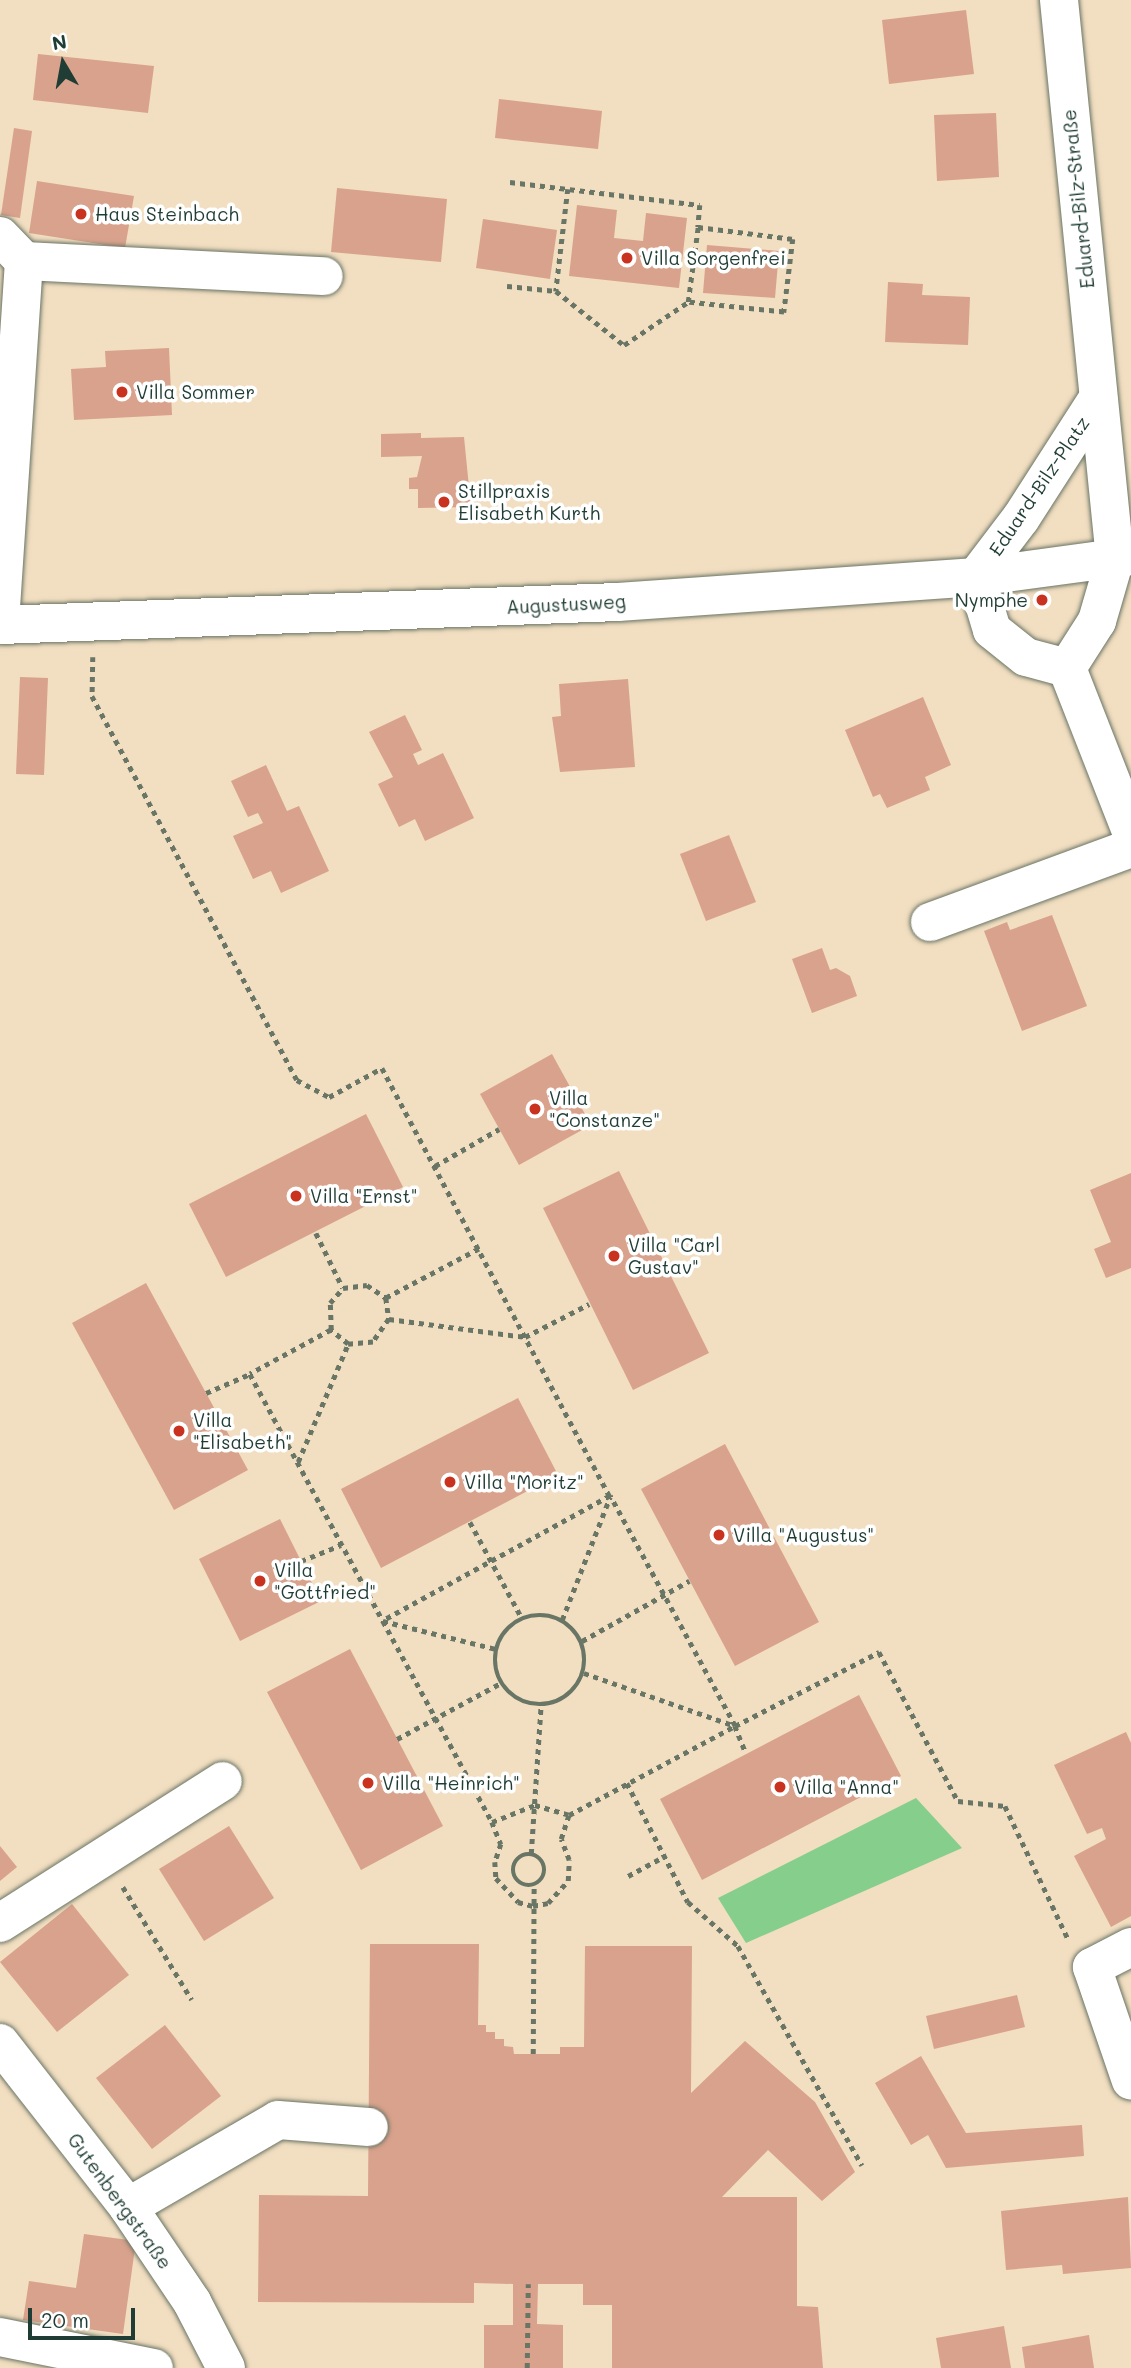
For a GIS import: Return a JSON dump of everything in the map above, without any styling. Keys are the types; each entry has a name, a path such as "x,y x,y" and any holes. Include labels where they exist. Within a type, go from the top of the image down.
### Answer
{"street":[{"name":"Eduard-Bilz-Straße","path":"1059,0 1098,398"},
{"path":"0,623 12,248 324,276"},
{"name":"Eduard-Bilz-Platz","path":"1067,668 1097,621 1123,557 1098,398"},
{"name":"Eduard-Bilz-Platz","path":"976,577 1021,518 1098,398"},
{"name":"Augustusweg","path":"0,623 94,625 618,602 976,577 1123,557"},
{"path":"976,577 992,630 1026,657 1067,668 1131,831"},
{"path":"930,922 1131,848"},
{"path":"0,1923 223,1781"},
{"path":"1131,1947 1092,1967 1131,2081"},
{"name":"Gutenbergstraße","path":"0,2043 128,2207 192,2302 226,2368"},
{"path":"128,2207 278,2120 369,2127"},
{"path":"0,2337 153,2368"}],"path":[{"path":"510,183 700,205 688,302"},
{"path":"556,290 568,189"},
{"path":"507,286 556,290 624,345 688,302 784,312 793,239 698,228"},
{"path":"94,625 92,695 297,1080 329,1097 382,1068 735,1726 746,1753"},
{"path":"435,1166 499,1129"},
{"path":"316,1233 344,1288"},
{"path":"386,1298 479,1249"},
{"path":"367,1285 386,1298 389,1320 373,1342 348,1344 331,1330 330,1303 344,1288 367,1285"},
{"path":"389,1320 525,1337 589,1304"},
{"path":"206,1393 250,1374 331,1330"},
{"path":"298,1463 348,1344"},
{"path":"250,1374 492,1822 501,1844 495,1862 496,1878 518,1902 533,1906 548,1903 568,1881 569,1860 561,1839 569,1815 879,1652 958,1801 1005,1805 1080,1962 1092,1967"},
{"path":"383,1621 610,1496"},
{"path":"562,1620 610,1496"},
{"path":"470,1522 522,1618"},
{"path":"301,1561 341,1545"},
{"path":"582,1641 689,1581"},
{"path":"540,1615 562,1620 582,1641 584,1673 566,1698 541,1705 512,1696 501,1683 496,1649 503,1634 522,1618 540,1615"},
{"path":"383,1621 496,1649"},
{"path":"584,1673 735,1726"},
{"path":"397,1739 501,1683"},
{"path":"531,1853 541,1705"},
{"path":"627,1783 688,1902 738,1946 862,2165"},
{"path":"492,1822 535,1805 569,1815"},
{"path":"531,1853 541,1858 545,1868 543,1879 534,1886 519,1883 512,1870 516,1860 531,1853"},
{"path":"628,1876 665,1856"},
{"path":"104,1857 192,2000"},
{"path":"533,2054 534,1886"},
{"path":"527,2368 528,2284"}],"green space":[{"path":"916,1798 962,1848 746,1943 718,1898"}],"building":[{"path":"966,10 974,74 889,84 882,20"},
{"path":"38,54 154,66 148,113 33,100"},
{"path":"499,99 602,111 598,149 495,138"},
{"path":"996,113 999,177 937,181 934,115"},
{"path":"14,128 32,131 20,218 1,215"},
{"name":"Haus Steinbach","path":"37,181 134,196 125,248 29,233"},
{"path":"337,188 447,199 441,262 331,252"},
{"name":"Villa Sorgenfrei","path":"577,205 617,210 614,238 643,241 646,213 687,218 679,288 569,276"},
{"path":"483,219 557,230 550,279 476,268"},
{"path":"707,245 779,251 775,298 703,293"},
{"path":"888,282 923,284 922,295 970,297 968,345 885,342"},
{"name":"Villa Sommer","path":"169,348 172,415 74,420 71,369 106,367 105,351"},
{"path":"421,433 421,438 464,437 471,507 418,508 418,489 409,489 409,478 417,477 422,456 381,457 381,434"},
{"path":"20,677 48,678 44,775 16,774"},
{"path":"628,679 635,767 560,772 552,717 561,716 559,684"},
{"path":"923,697 951,765 925,777 930,790 887,808 880,794 873,797 845,730"},
{"path":"405,715 422,750 413,754 418,765 443,753 474,818 425,841 415,819 399,827 378,784 393,777 369,732"},
{"path":"266,765 287,811 299,806 329,871 281,893 271,871 253,879 233,836 263,823 258,813 248,817 231,781"},
{"path":"729,835 756,902 706,921 680,854"},
{"path":"1052,915 1087,1006 1022,1031 984,931 1007,922 1010,930"},
{"path":"822,948 830,970 836,968 850,976 857,996 812,1013 792,959"},
{"name":"Villa \"Constanze\"","path":"552,1054 591,1125 519,1165 480,1094"},
{"name":"Villa \"Ernst\"","path":"366,1114 403,1187 226,1277 189,1204"},
{"name":"Villa \"Carl Gustav\"","path":"619,1171 709,1353 633,1390 543,1208"},
{"path":"1131,1173 1131,1268 1106,1278 1094,1249 1111,1242 1090,1190"},
{"name":"Villa \"Elisabeth\"","path":"146,1283 248,1470 174,1510 72,1323"},
{"name":"Villa \"Moritz\"","path":"518,1398 558,1475 381,1568 341,1489"},
{"name":"Villa \"Augustus\"","path":"725,1444 819,1622 735,1666 641,1489"},
{"name":"Villa \"Gottfried\"","path":"280,1519 321,1601 240,1641 199,1559"},
{"name":"Villa \"Heinrich\"","path":"350,1649 443,1826 361,1870 267,1692"},
{"name":"Villa \"Anna\"","path":"859,1695 901,1776 702,1880 660,1799"},
{"path":"1126,1732 1131,1743 1131,1916 1111,1927 1074,1856 1106,1839 1102,1828 1087,1834 1054,1765"},
{"path":"229,1826 274,1898 204,1941 159,1869"},
{"path":"0,1846 17,1867 0,1881"},
{"path":"72,1904 129,1975 57,2032 0,1962"},
{"path":"370,1944 479,1944 478,2025 486,2025 486,2032 495,2032 495,2039 504,2039 504,2046 513,2047 514,2054 560,2054 560,2047 584,2047 585,1946 692,1946 691,2093 745,2041 815,2102 855,2172 822,2201 768,2150 722,2197 797,2197 797,2306 818,2307 823,2368 612,2368 612,2305 583,2305 583,2284 538,2284 537,2324 563,2325 563,2368 484,2368 484,2325 513,2325 513,2284 474,2283 474,2303 258,2302 259,2195 368,2196"},
{"path":"1017,1995 1025,2027 934,2049 926,2016"},
{"path":"165,2025 221,2096 152,2149 96,2078"},
{"path":"921,2056 966,2133 1082,2125 1084,2156 946,2168 928,2135 911,2145 875,2083"},
{"path":"1128,2197 1131,2268 1063,2274 1062,2265 1006,2270 1001,2211"},
{"path":"84,2234 136,2241 123,2334 23,2320 29,2281 76,2288"},
{"path":"1004,2326 1011,2368 941,2368 936,2338"},
{"path":"1089,2335 1094,2368 1025,2368 1022,2347"}],"place":[{"name":"Haus Steinbach","path":"81,214"},
{"name":"Villa Sorgenfrei","path":"627,258"},
{"name":"Villa Sommer","path":"122,392"},
{"name":"Stillpraxis Elisabeth Kurth","path":"444,502"},
{"name":"Nymphe","path":"1042,600"},
{"name":"Villa \"Constanze\"","path":"535,1109"},
{"name":"Villa \"Ernst\"","path":"296,1196"},
{"name":"Villa \"Carl Gustav\"","path":"614,1256"},
{"name":"Villa \"Elisabeth\"","path":"179,1431"},
{"name":"Villa \"Moritz\"","path":"450,1482"},
{"name":"Villa \"Augustus\"","path":"719,1535"},
{"name":"Villa \"Gottfried\"","path":"260,1581"},
{"name":"Villa \"Heinrich\"","path":"368,1783"},
{"name":"Villa \"Anna\"","path":"780,1787"}]}
